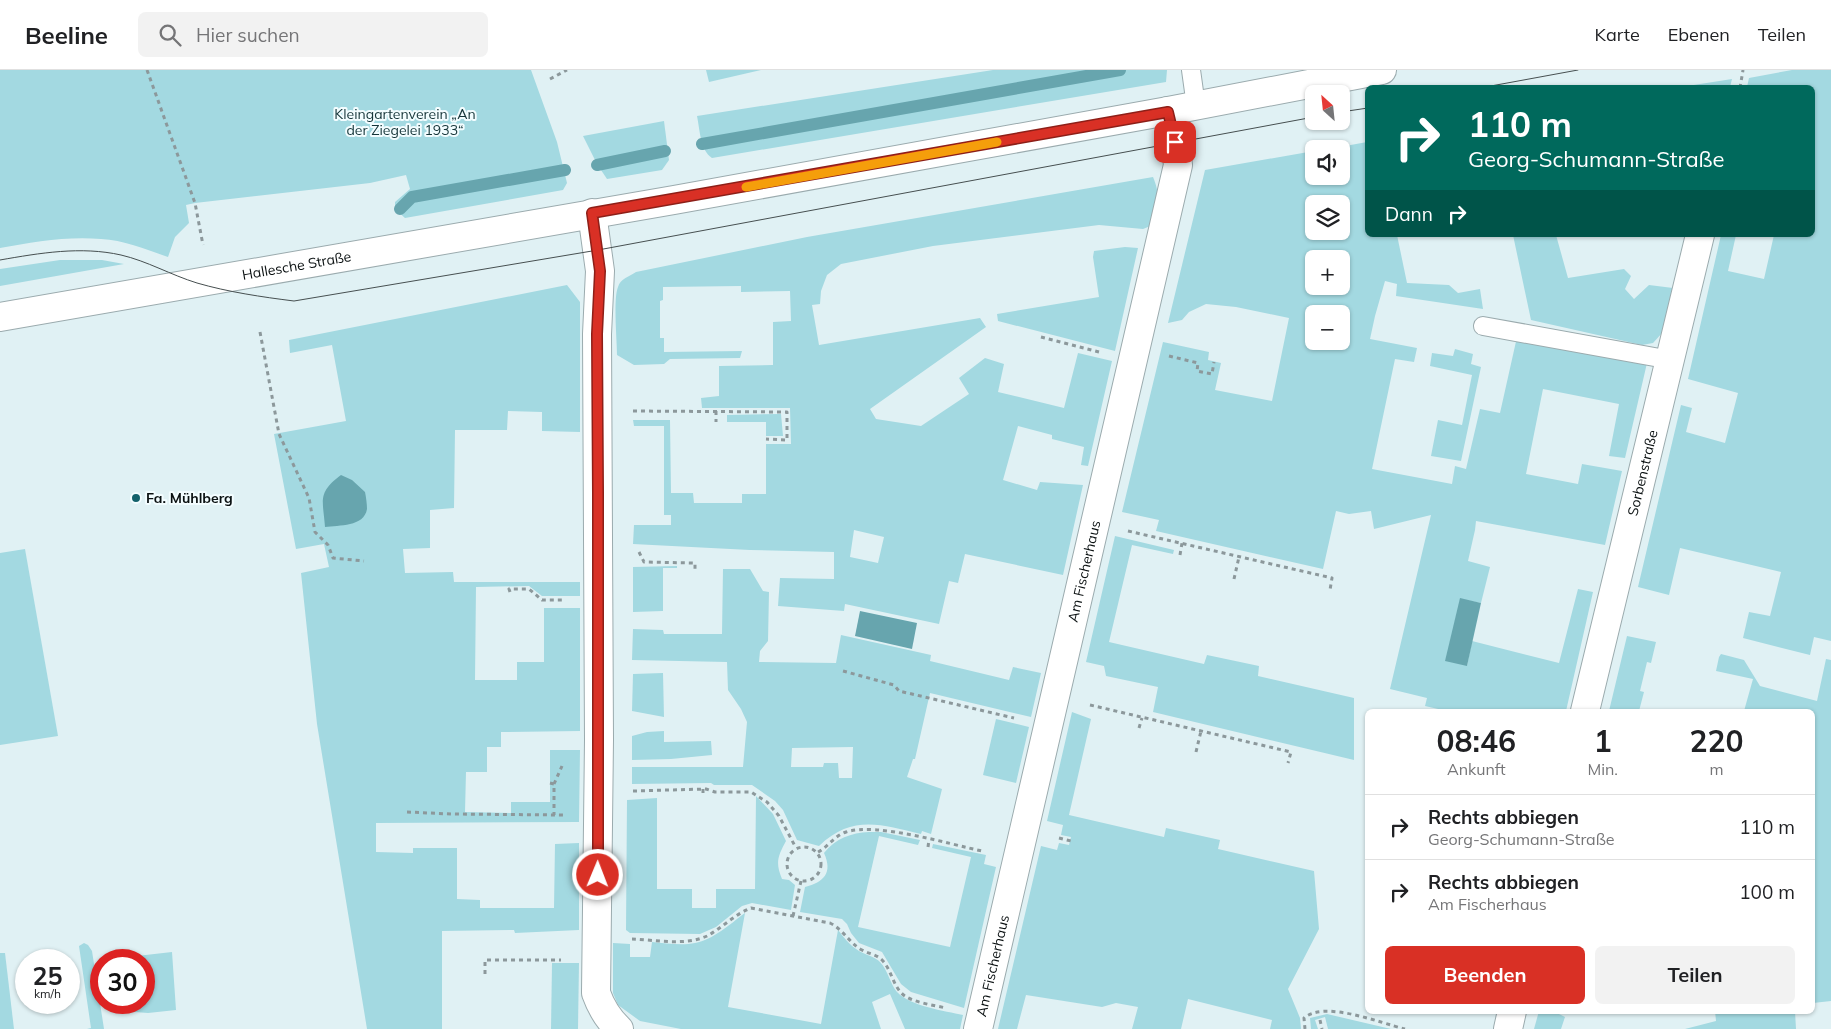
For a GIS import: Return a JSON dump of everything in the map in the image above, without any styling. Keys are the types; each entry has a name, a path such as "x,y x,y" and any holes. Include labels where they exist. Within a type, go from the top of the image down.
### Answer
{"street":[{"name":"Hallesche Straße","path":"0,317 1168,112 1382,70"},
{"name":"Am Fischerhaus","path":"978,1029 1178,165 1168,112"},
{"path":"592,213 600,271 597,334 598,803 596,992 600,1005 612,1023 619,1029"},
{"name":"Sorbenstraße","path":"1585,709 1700,237"},
{"path":"1508,1029 1511,1014"}],"lane":[{"path":"1191,70 1196,106"},
{"path":"1483,326 1670,360"}],"path":[{"path":"147,70 195,203 211,280"},
{"path":"550,79 567,70"},
{"path":"1741,85 1744,70"},
{"path":"260,332 279,434 309,498 315,532 328,545 333,558 364,561"},
{"path":"1041,337 1133,354 1198,363 1197,371 1212,374 1214,362"},
{"path":"598,411 787,412 787,440 766,439"},
{"path":"716,411 716,422"},
{"path":"1096,523 1332,578 1330,590"},
{"path":"1180,555 1182,543"},
{"path":"639,552 644,562 695,563 695,568"},
{"path":"1234,579 1239,557"},
{"path":"510,592 509,590 529,589 542,600 598,600"},
{"path":"843,671 894,685 899,691 1048,725"},
{"path":"1098,707 1291,752 1288,763"},
{"path":"1139,728 1142,718"},
{"path":"1196,752 1201,731"},
{"path":"550,783 554,784 554,815"},
{"path":"703,789 703,796"},
{"path":"406,812 554,815 598,803 703,789 715,792 751,792 768,802 779,816 796,848"},
{"path":"818,852 839,835 848,831 872,829 886,830 1000,855 1018,861"},
{"path":"1060,838 1071,841"},
{"path":"928,847 929,840"},
{"path":"808,846 818,852 822,861 820,872 812,879 801,881 792,876 787,866 789,855 796,848 808,846"},
{"path":"793,916 801,881"},
{"path":"485,974 485,960 696,940 708,935 744,910 750,908 830,923 840,928 856,947 874,954 883,961 898,988 905,995 918,1000"},
{"path":"1305,1029 1304,1018 1309,1015 1337,1011 1405,1029"},
{"path":"1320,1020 1322,1029"}],"green space":[{"name":"Kleingartenverein „An der Ziegelei 1933“","path":"0,70 531,70 557,142 567,183 563,190 405,218 395,209 395,202 410,189 406,175 370,183 195,203 186,205 189,223 175,237 168,257 118,241 88,238 50,240 0,248"},
{"path":"706,70 761,70 709,82"},
{"path":"993,70 1167,70 1166,82 712,158 705,150 701,139 697,116"},
{"path":"1792,70 1831,70 1831,641 1814,637 1810,655 1743,638 1749,612 1770,616 1781,572 1680,548 1669,595 1638,587 1681,405 1692,408 1686,432 1725,443 1738,393 1688,379 1721,237 1736,237 1728,271 1764,279 1774,237 1815,237 1815,85 1747,85 1749,78"},
{"path":"1732,79 1730,85 1694,85"},
{"path":"664,121 669,160 662,170 607,179 583,136"},
{"path":"1365,142 1365,237 1397,237 1407,283 1449,285 1458,293 1480,289 1483,309 1396,296 1397,284 1385,281 1370,339 1417,348 1414,362 1395,359 1372,469 1452,484 1455,466 1466,469 1480,409 1500,413 1517,337 1647,363 1625,458 1609,456 1619,404 1543,389 1526,474 1578,484 1582,464 1622,471 1605,545 1476,521 1468,561 1490,567 1481,603 1460,599 1467,666 1472,641 1559,663 1578,589 1593,592 1566,709 1438,709 1425,706 1427,698 1390,689 1431,515 1374,529 1371,511 1349,514 1336,511 1323,569 1156,531 1159,520 1122,512 1163,342 1209,352 1208,360 1221,363 1215,390 1272,401 1289,318 1236,307 1206,304 1189,312 1182,320 1168,323 1205,170 1305,153 1305,185 1350,185 1350,145"},
{"path":"1153,177 1158,195 1156,212 1153,225 1143,229 1099,225 933,246 841,264 827,275 821,291 820,304 812,305 819,345 980,318 986,327 870,409 876,419 921,426 969,394 959,378 985,358 1004,364 998,392 1064,408 1078,353 1112,361 1088,466 1081,465 1084,447 1052,439 1052,435 1018,426 1003,480 1037,490 1040,482 1083,485 1063,575 965,554 958,583 949,581 939,624 845,604 844,611 778,606 780,578 834,579 834,552 633,544 634,525 671,525 671,515 664,515 664,426 634,426 633,420 670,420 671,493 693,493 694,503 742,503 742,494 766,494 766,444 791,444 790,408 702,408 701,398 719,396 719,366 773,365 773,322 791,321 790,291 741,292 741,286 663,287 663,300 660,301 660,338 664,338 664,352 742,351 740,358 670,359 664,364 634,365 617,355 616,301 619,284 636,272 807,237","holes":["854,530 884,537 878,563 850,557"]},
{"path":"1513,237 1557,237 1568,278 1624,269 1631,276 1625,289 1634,299 1649,285 1673,288 1663,332 1653,343 1642,345 1531,320"},
{"path":"1125,247 1138,248 1115,351 998,321 997,314 1099,297 1093,257 1094,251"},
{"path":"60,260 102,260 124,264 0,286 0,269"},
{"path":"567,285 580,302 580,432 542,431 542,412 508,411 507,430 455,430 454,508 430,510 430,548 403,549 405,573 453,572 454,582 580,582 580,596 542,596 529,586 476,587 475,680 517,680 517,662 544,662 544,608 580,608 580,731 501,732 501,747 487,747 487,772 466,772 465,812 511,813 511,802 550,802 550,750 580,750 579,822 376,823 376,852 413,853 413,848 457,848 457,899 480,900 480,908 554,908 555,844 579,843 579,930 515,933 514,930 442,931 442,1029 367,1029 317,724 301,573 329,567 324,544 296,549 274,434 346,421 332,345 290,353 289,340"},
{"path":"1455,349 1473,354 1471,364 1481,367 1461,461 1431,456 1438,420 1462,425 1472,375 1430,366 1432,353 1453,356"},
{"path":"781,414 783,436 766,436 766,422 727,422 727,415"},
{"path":"1115,536 1174,550 1173,554 1132,545 1109,642 1204,664 1207,655 1259,666 1258,676 1354,698 1354,760 1153,712 1158,687 1106,676 1104,666 1086,662"},
{"path":"25,549 58,736 0,745 0,553"},
{"path":"677,566 677,568 663,568 663,611 633,612 633,567"},
{"path":"723,569 750,569 763,591 769,592 768,641 760,651 759,662 836,663 841,635 931,655 930,661 1009,680 1013,667 1041,673 1031,717 930,693 915,759 913,759 907,777 942,789 931,834 922,831 921,834 880,825 856,826 844,829 819,846 797,840 783,810 775,801 752,785 714,785 711,783 632,784 632,767 743,767 747,722 728,690 727,662 632,660 633,629 663,630 664,634 722,634","holes":["853,747 852,778 839,778 838,763 824,763 823,767 791,767 792,748"]},
{"path":"1627,636 1656,642 1651,663 1647,662 1640,691 1644,692 1640,709 1609,709"},
{"path":"1721,654 1744,660 1760,686 1817,701 1826,659 1831,660 1831,1001 1815,1003 1815,709 1745,709 1753,679 1716,671"},
{"path":"663,673 664,717 632,711 633,674"},
{"path":"1072,712 1091,719 1069,815 1164,837 1166,828 1220,840 1218,849 1314,871 1319,929 1288,989 1300,1018 1301,1029 1270,1029 1272,1020 1188,999 1181,1029 1132,1029 1138,1007 1116,1003 1102,1007 1026,995 1017,1029 998,1029 1041,846 1057,850 1059,843 1069,845 1071,837 1061,835 1063,825 1047,821"},
{"path":"996,719 1029,727 1016,783 983,775"},
{"path":"664,731 664,742 711,741 712,755 632,760 632,736 647,732"},
{"path":"756,796 773,814 786,841 779,855 778,863 782,879 789,880 795,885 791,910 752,903 742,906 716,927 700,934 630,933 626,930 627,800 657,798 657,889 692,889 692,908 716,908 716,889 755,889"},
{"path":"869,832 881,832 920,840 918,845 879,836 858,927 950,947 971,857 932,848 933,844 986,855 984,864 996,867 964,1008 911,992 901,984 882,952 859,943 842,919 800,912 805,887 812,885 825,876 828,866 824,853 844,837"},
{"path":"745,913 728,1007 821,1024 838,930 855,949 880,962 895,989 903,997 928,1007 963,1015 960,1029 905,1029 890,994 872,1002 881,1029 681,1029 640,1021 618,1005 613,993 613,943 630,944 630,957 650,957 652,942 684,944 702,941 721,931"},
{"path":"84,943 91,949 90,1014 102,1014 104,1029 87,1029 91,1028 79,946"},
{"path":"172,952 176,1010 155,1012 155,954"},
{"path":"0,953 5,953 14,1029 0,1029"},
{"path":"552,963 579,963 578,1029 551,1029"},
{"path":"1327,1014 1391,1029 1328,1029 1325,1017 1315,1020 1318,1029 1311,1029 1310,1018"},
{"path":"1538,1014 1559,1014 1565,1017 1561,1029 1534,1029"},
{"path":"1715,1014 1795,1014 1796,1029 1685,1029 1716,1021"}],"shaded area":[{"path":"341,475 352,480 365,492 367,509 365,515 356,522 325,527 323,498 328,487"},
{"path":"1460,598 1481,603 1467,666 1445,661"},
{"path":"860,611 917,623 912,649 855,636"}],"waterway":[{"path":"702,144 1120,70"},
{"path":"597,165 665,151"},
{"path":"400,209 412,197 565,170"}],"tram line":[{"path":"1496,85 1578,70"},
{"path":"1350,111 1365,108"},
{"path":"0,260 60,252 106,252 150,264 187,280 209,286 245,294 294,301 598,250 1305,119"}],"slow traffic":[{"path":"746,187 997,142"}],"place":[{"name":"Fa. Mühlberg","path":"136,498"}],"route":[{"path":"598,875 597,334 600,271 592,213 1168,112 1175,142"}]}
